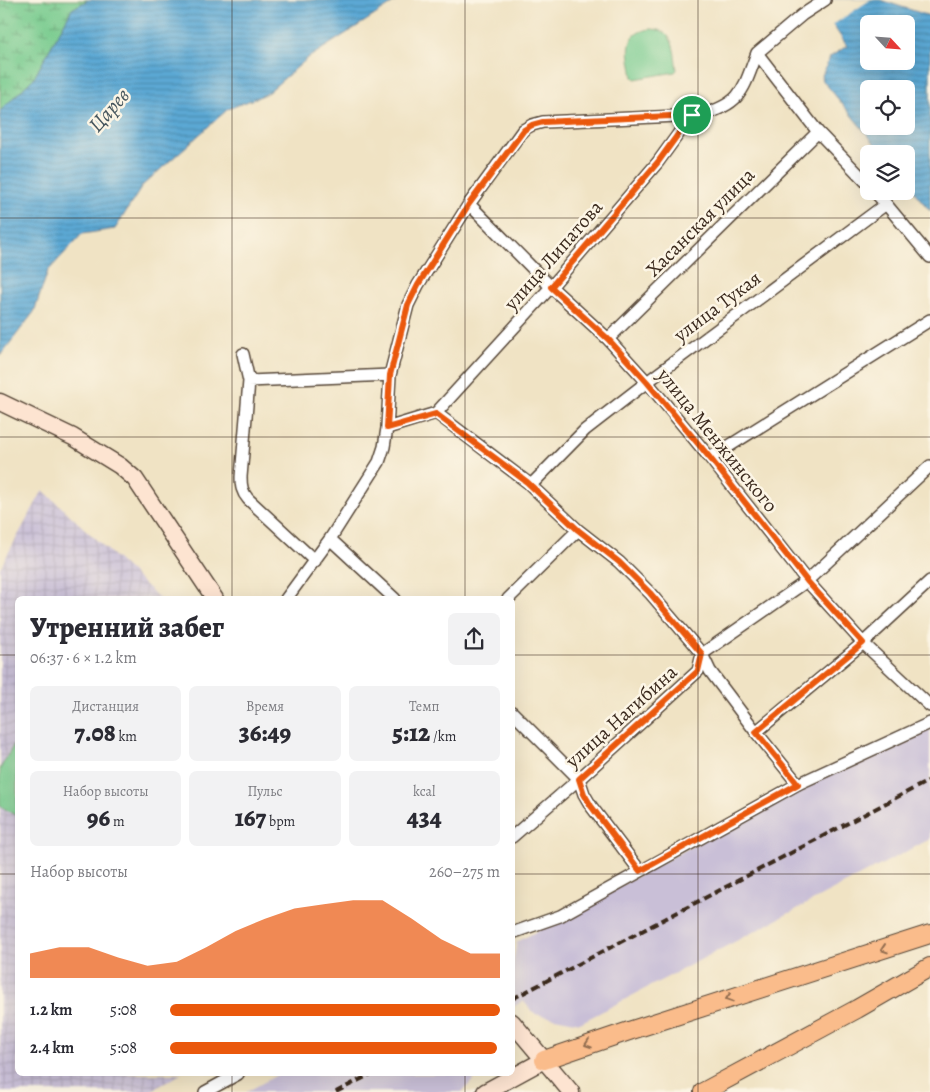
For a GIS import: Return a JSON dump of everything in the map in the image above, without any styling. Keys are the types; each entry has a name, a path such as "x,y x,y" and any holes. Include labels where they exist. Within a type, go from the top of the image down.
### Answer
{"main road":[{"path":"0,402 73,437 120,466 134,479 213,596"},
{"path":"515,1076 544,1060 930,934"},
{"path":"703,1092 857,1009 930,966"},
{"path":"515,1026 571,1092"},
{"path":"485,1092 514,1076"}],"street":[{"path":"288,596 330,540 379,462 387,428 390,375 408,305 418,285 469,204 524,130 537,123 553,121 700,115 715,111 726,106 744,88 757,53 802,15 825,0"},
{"path":"757,53 818,132 860,176"},
{"name":"улица Липатова","path":"436,414 551,287 658,162 692,115"},
{"name":"Хасанская улица","path":"608,339 818,132"},
{"path":"882,200 930,257"},
{"name":"улица Менжинского","path":"469,204 551,287 608,339 647,382 710,458 807,581 863,643 930,706"},
{"name":"улица Тукая","path":"531,485 585,430 886,204"},
{"path":"710,458 930,320"},
{"path":"243,354 248,381 241,477 243,493 314,561"},
{"path":"248,381 390,375"},
{"path":"387,428 436,414 531,485 578,530 619,562 650,593 702,654 710,671 798,784"},
{"path":"702,654 807,581 930,466"},
{"path":"511,596 578,530"},
{"path":"330,540 392,596"},
{"path":"756,732 863,643 930,581"},
{"name":"улица Нагибина","path":"515,834 698,671 702,654"},
{"path":"515,715 579,779 584,794 591,806 640,871"},
{"path":"515,932 560,916 798,784 930,723"},
{"path":"205,1092 234,1076"}],"shaded area":[{"path":"43,490 157,596 15,596 15,1076 177,1076 149,1092 0,1092 0,568"},
{"path":"930,716 930,839 580,1023 535,1014 523,1001 515,1006 515,953 517,942"},
{"path":"275,1076 477,1076 462,1092 246,1092"}],"green space":[{"path":"0,0 88,0 72,9 34,78 0,111"},
{"path":"658,30 669,37 674,49 677,70 675,72 635,79 629,54 631,41 641,31"},
{"path":"15,743 15,815 0,806 0,769"}],"water":[{"name":"Царев","path":"88,0 398,0 308,58 266,94 228,109 143,185 115,229 82,234 48,271 34,312 0,356 0,111 34,78 72,9"},
{"path":"816,0 880,0 930,16 930,211 915,193 915,145 876,145 868,135 915,135 915,80 860,80 860,126 821,78 830,57 847,46"}],"pier":[{"path":"813,0 870,0 831,26"}],"railway":[{"path":"515,997 930,780"},
{"path":"336,1092 367,1076"}],"route":[{"path":"692,115 658,162 551,287 608,339 647,382 807,581 863,643 756,732 798,784 640,871 591,806 584,794 579,779 698,671 702,654 650,593 619,562 578,530 527,482 436,414 387,428 390,375 408,305 418,285 469,204 527,127 543,122 692,115"}]}
